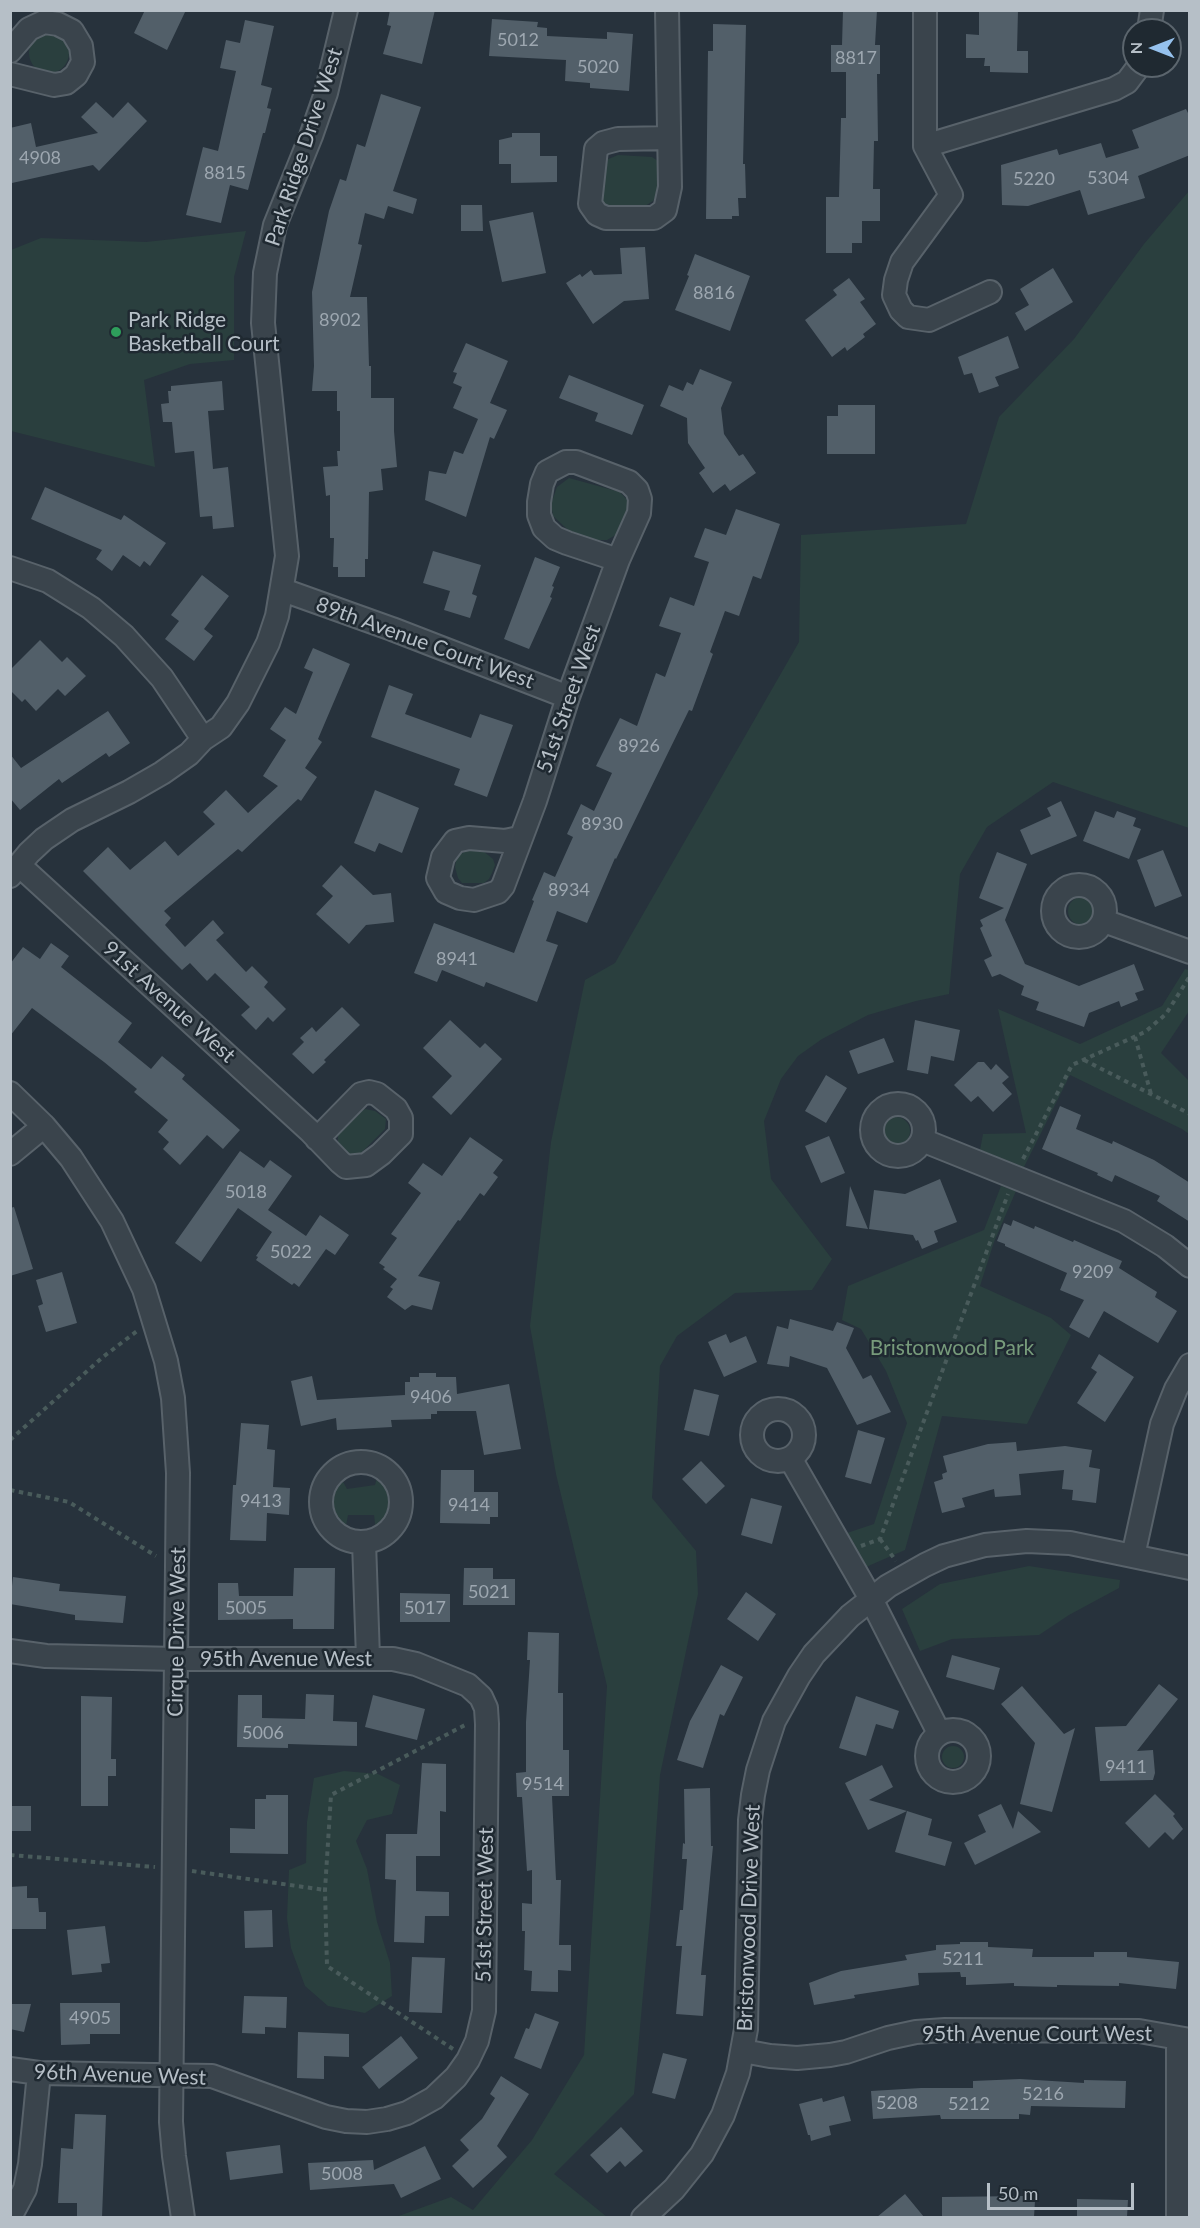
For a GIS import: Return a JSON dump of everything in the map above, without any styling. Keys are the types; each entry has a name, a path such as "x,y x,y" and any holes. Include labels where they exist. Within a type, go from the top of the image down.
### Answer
{"street":[{"name":"Park Ridge Drive West","path":"15,871 45,838 72,820 162,773 221,727 238,703 268,643 283,590 286,539 263,323 265,273 275,225 326,93 346,10"},
{"path":"667,10 669,138 669,187 665,210 654,218 606,218 597,214 590,204 596,149 603,143 618,139 669,138"},
{"path":"925,10 925,146 951,195 902,262 894,295 901,310 908,317 929,320 990,292"},
{"path":"10,51 29,29 45,22 58,24 72,31 81,46 83,62 76,75 66,83 54,85 10,74"},
{"path":"925,146 1114,89 1129,78"},
{"name":"51st Street West","path":"519,838 535,801 568,697 618,560 639,513 640,499 637,490 629,482 576,462 566,462 547,472 539,502 539,515 544,528 555,538 618,560"},
{"path":"10,568 48,581 91,608 124,636 162,678 203,739"},
{"name":"89th Avenue Court West","path":"283,590 392,629 568,697"},
{"name":"91st Avenue West","path":"15,871 317,1139"},
{"path":"1104,921 1190,952"},
{"name":"Cirque Drive West","path":"10,1093 44,1126 71,1158 112,1221 129,1254 154,1318 166,1361 177,1436 171,2122 183,2217"},
{"path":"10,1154 44,1126"},
{"path":"922,1140 1124,1221 1165,1246 1190,1266"},
{"path":"1133,1556 1162,1424 1176,1389 1190,1365"},
{"path":"790,1458 871,1599 939,1733"},
{"name":"Bristonwood Drive West","path":"643,2217 674,2189 702,2154 732,2094 746,2029 750,1820 758,1770 774,1721 799,1676 831,1634 888,1586 924,1565 944,1556 985,1545 1017,1541 1049,1541 1190,1568"},
{"path":"364,1542 368,1658"},
{"name":"95th Avenue West","path":"10,1651 46,1656 176,1659 393,1659 417,1665 468,1684 484,1706"},
{"name":"51st Street West","path":"434,2098 456,2077 468,2060 477,2041 484,2011 484,1706"},
{"name":"95th Avenue Court West","path":"743,2051 797,2058 830,2055 916,2032 945,2030 1139,2031 1184,2039"},
{"path":"1178,2217 1184,2039"},
{"name":"96th Avenue West","path":"10,2069 39,2073 212,2076 326,2117 346,2121 367,2122 387,2119 407,2113 434,2098"},
{"path":"10,2217 25,2189 30,2164 39,2073"}],"path":[{"path":"843,1552 880,1539 1014,1176 1072,1065 1146,1032 1166,1014 1190,976"},
{"path":"1135,1037 1151,1094"},
{"path":"1083,1059 1190,1114"},
{"path":"10,1440 103,1357 154,1318"},
{"path":"10,1490 69,1502 177,1569"},
{"path":"468,2060 327,1966 325,1890 331,1795 484,1706"}],"green space":[{"path":"49,33 57,34 63,39 68,45 68,61 63,67 57,72 49,73 41,72 35,67 30,61 29,53 30,45 35,39 41,34"},
{"path":"618,155 652,157 658,161 657,193 653,201 645,206 616,207 606,205 599,199 606,160"},
{"path":"1189,191 1189,828 1053,782 987,827 960,874 949,994 868,1015 822,1039 798,1056 781,1079 764,1121 771,1179 832,1259 812,1290 735,1293 677,1336 660,1366 652,1498 696,1551 698,1594 660,1775 634,2094 554,2174 607,2217 396,2217 451,2197 473,2210 532,2140 584,2055 607,1686 556,1474 530,1326 551,1142 585,980 615,963 799,642 801,535 966,524 999,417 1074,339 1144,244"},
{"path":"246,231 234,277 234,360 190,364 144,380 155,467 11,431 11,250 41,238 146,242"},
{"path":"569,478 620,492 627,500 627,512 626,523 619,533 607,540 593,540 577,536 553,516 551,504 557,487"},
{"path":"470,849 483,851 493,859 495,865 492,873 484,883 462,883 458,878 456,861 459,855"},
{"path":"1082,897 1092,901 1096,911 1092,921 1082,925 1072,921 1068,911 1072,901"},
{"path":"1185,969 1189,970 1189,1011 1161,1053 1189,1081 1189,1134 1070,1075 1023,1169 980,1150 983,1134 1026,1133 998,1009 1080,1044 1162,1006"},
{"path":"365,1109 375,1111 386,1119 385,1129 358,1156 347,1156 338,1148 338,1135"},
{"path":"896,1117 906,1121 910,1131 906,1141 896,1145 886,1141 882,1131 886,1121"},
{"name":"Bristonwood Park","path":"1001,1186 1016,1191 994,1242 980,1286 1051,1318 1071,1335 1027,1424 942,1416 905,1550 866,1567 847,1533 874,1524 907,1423 886,1371 861,1329 842,1320 848,1286 984,1230"},
{"path":"378,1474 382,1475 394,1494 391,1516 376,1532 374,1515 348,1515 345,1531 336,1524 328,1505 333,1484 340,1476 347,1489 375,1485"},
{"path":"1029,1566 1120,1580 1119,1588 1069,1615 1039,1635 952,1639 920,1651 902,1609 940,1584"},
{"path":"953,1746 961,1749 964,1757 961,1765 953,1768 945,1765 942,1757 945,1749"},
{"path":"344,1771 378,1774 400,1785 392,1814 367,1820 356,1841 367,1869 377,1922 390,1963 392,1996 365,2013 328,2006 305,1986 291,1948 287,1918 289,1870 306,1863 307,1822 314,1778"}],"building":[{"path":"145,10 186,10 167,50 134,33"},
{"path":"390,10 435,10 422,64 383,54 391,26 387,25"},
{"path":"843,10 877,10 875,45 880,45 880,74 877,74 878,141 874,141 873,189 880,189 880,221 862,221 862,243 852,243 852,253 826,253 826,197 839,197 841,118 846,118 846,72 831,72 831,45 842,45"},
{"path":"979,10 1018,10 1017,51 1028,51 1028,73 990,72 990,66 984,66 985,58 966,58 966,34 979,35"},
{"path":"492,19 538,22 537,27 547,28 547,36 607,39 607,32 633,34 629,91 590,88 590,83 565,81 566,60 489,56"},
{"path":"245,20 274,26 261,85 272,88 267,108 271,109 248,190 230,185 221,223 186,215 203,147 218,151 236,71 220,68 226,40 240,43"},
{"path":"713,24 746,25 743,164 745,164 746,198 738,198 739,216 732,216 732,219 706,219 708,51 713,51"},
{"path":"381,94 421,107 393,191 417,199 413,214 388,206 384,219 365,213 358,244 362,245 350,297 367,297 371,398 394,398 397,467 381,469 383,490 369,492 368,559 365,559 365,577 338,577 338,567 333,567 334,538 330,538 330,495 326,496 323,467 338,466 340,411 337,411 337,391 312,391 314,366 312,292 329,211 340,179 346,181 357,144 365,147"},
{"path":"96,102 113,118 128,102 147,121 99,171 93,165 12,183 10,128 31,123 36,147 98,133 81,117"},
{"path":"1186,109 1190,117 1190,155 1138,176 1145,198 1088,215 1080,190 1028,206 1002,205 1001,165 1057,149 1059,155 1101,143 1106,158 1139,148 1132,130"},
{"path":"512,133 540,133 540,156 557,156 557,182 511,183 511,164 499,164 499,140 512,137"},
{"path":"461,205 482,205 483,231 461,231"},
{"path":"533,212 546,273 502,282 489,221"},
{"path":"645,247 649,299 624,301 593,324 566,283 580,274 582,277 591,270 594,275 622,274 620,248"},
{"path":"695,254 750,276 730,331 675,310"},
{"path":"1053,268 1073,302 1025,331 1015,313 1029,305 1020,289"},
{"path":"849,278 865,299 860,302 876,324 863,334 865,337 847,351 845,347 832,357 805,320 837,295 833,290"},
{"path":"1008,336 1019,368 995,377 999,386 979,393 972,373 964,375 958,357"},
{"path":"466,343 508,361 490,403 507,410 494,439 490,437 466,517 425,500 429,471 446,474 454,451 463,454 478,419 453,408 462,387 453,383 457,373 453,372"},
{"path":"700,369 732,382 721,408 724,434 739,456 743,454 756,473 730,491 725,484 713,493 699,473 705,468 688,443 687,418 660,406 669,385 683,391 687,382 693,385"},
{"path":"569,375 644,405 632,435 595,421 598,413 559,398"},
{"path":"222,381 224,410 208,411 213,469 228,467 234,527 213,529 212,516 200,517 194,451 175,453 172,422 163,422 161,404 169,403 168,391 171,391 171,386"},
{"path":"838,405 875,405 875,454 827,454 827,416 838,416"},
{"path":"45,487 121,520 124,515 166,543 150,566 144,561 140,567 123,555 112,571 96,559 102,550 31,519"},
{"path":"736,509 780,524 761,579 753,576 739,616 725,611 710,652 713,654 692,711 689,710 615,858 587,923 557,911 546,941 558,945 537,1002 486,982 484,987 442,970 437,982 414,973 434,923 514,953 544,872 555,877 573,837 567,834 581,804 594,811 612,773 596,766 620,718 637,726 656,673 665,677 681,633 659,626 670,597 694,606 709,562 694,557 705,528 726,535"},
{"path":"433,551 481,565 472,594 477,596 470,618 444,610 450,591 423,583"},
{"path":"535,557 560,567 552,586 554,587 550,597 552,598 529,649 504,639"},
{"path":"202,575 229,596 204,629 213,636 194,661 165,639 179,621 171,615"},
{"path":"40,640 62,662 67,657 86,676 65,696 58,689 36,711 25,699 22,702 10,690 10,670"},
{"path":"313,648 350,664 318,739 322,742 305,768 317,777 301,801 298,799 242,852 238,849 164,911 171,918 165,925 185,947 213,920 224,933 216,940 246,972 252,966 268,982 264,987 286,1009 273,1022 268,1017 256,1030 241,1015 250,1007 215,973 207,981 190,963 182,970 83,871 108,847 130,870 165,841 178,856 215,824 203,812 226,790 248,813 278,786 263,776 286,740 270,729 285,707 296,714 313,672 304,668"},
{"path":"389,685 413,694 405,714 471,738 480,714 513,725 487,797 454,785 460,769 371,737"},
{"path":"108,711 130,743 109,757 106,753 62,783 59,779 20,810 10,798 10,754 21,768"},
{"path":"375,790 419,808 402,853 379,843 375,852 354,843"},
{"path":"1061,801 1077,836 1031,855 1020,830 1051,816 1047,808"},
{"path":"1095,811 1114,818 1117,811 1136,818 1133,826 1141,829 1129,859 1083,841"},
{"path":"1163,850 1182,896 1155,907 1137,860"},
{"path":"997,852 1027,864 1005,920 1025,964 1079,986 1134,964 1144,990 1135,993 1138,1000 1121,1007 1119,1001 1089,1013 1084,1027 1036,1010 1039,1002 1021,995 1024,986 1000,974 992,977 984,960 992,956 980,928 983,926 980,920 1004,908 979,898"},
{"path":"341,865 373,895 391,893 394,922 366,925 349,944 316,914 333,896 322,886"},
{"path":"51,943 69,956 61,967 132,1023 118,1042 151,1069 162,1056 185,1075 182,1079 240,1130 223,1149 207,1135 180,1165 163,1149 169,1142 158,1132 168,1120 134,1092 137,1089 32,1008 10,1036 10,964 23,947 40,959"},
{"path":"342,1007 360,1025 313,1074 292,1054 304,1042 300,1038 312,1027 316,1032"},
{"path":"450,1020 480,1048 485,1043 502,1059 451,1115 432,1097 452,1076 423,1048"},
{"path":"915,1020 960,1030 954,1061 931,1056 928,1074 907,1070"},
{"path":"884,1038 894,1062 858,1074 849,1051"},
{"path":"978,1062 984,1062 991,1070 996,1064 1009,1077 1002,1083 1012,1094 993,1112 978,1096 971,1102 954,1085"},
{"path":"826,1075 847,1088 826,1123 805,1111"},
{"path":"1060,1106 1081,1115 1076,1129 1112,1144 1113,1141 1154,1160 1190,1183 1190,1222 1157,1201 1160,1196 1115,1175 1112,1182 1097,1175 1098,1173 1042,1149"},
{"path":"829,1136 845,1173 821,1183 805,1146"},
{"path":"470,1137 503,1160 493,1173 498,1177 484,1196 480,1193 460,1221 458,1220 418,1276 440,1282 432,1310 412,1305 405,1310 387,1297 393,1289 390,1287 397,1279 383,1269 385,1267 379,1263 397,1238 391,1234 421,1193 408,1183 423,1163 442,1176"},
{"path":"240,1151 264,1168 270,1160 292,1176 268,1210 306,1236 320,1215 349,1235 335,1255 326,1249 299,1287 294,1283 292,1285 256,1260 258,1257 256,1256 272,1232 238,1208 201,1262 175,1243"},
{"path":"940,1179 957,1222 934,1231 938,1242 922,1249 913,1235 869,1229 874,1190 905,1194"},
{"path":"850,1186 868,1229 846,1226"},
{"path":"14,1207 33,1269 10,1276 10,1208"},
{"path":"1013,1220 1034,1229 1035,1226 1073,1242 1074,1240 1122,1261 1119,1268 1157,1292 1155,1297 1177,1311 1158,1343 1104,1311 1089,1338 1069,1327 1084,1300 1060,1290 1067,1273 997,1241 1004,1223 1011,1226"},
{"path":"62,1272 77,1323 46,1332 38,1306 43,1304 36,1280"},
{"path":"790,1319 833,1331 837,1322 854,1328 846,1348 863,1379 871,1375 891,1412 857,1425 827,1368 790,1356 789,1367 767,1364 777,1326 788,1329"},
{"path":"726,1334 730,1343 746,1336 757,1362 724,1377 708,1342"},
{"path":"1099,1354 1134,1377 1105,1422 1077,1403 1097,1372 1091,1368"},
{"path":"419,1373 436,1373 436,1377 456,1377 457,1394 509,1384 521,1449 484,1455 476,1411 437,1411 437,1414 431,1414 431,1419 391,1420 392,1427 337,1430 336,1418 301,1426 291,1381 312,1376 317,1400 405,1395 405,1382 410,1382 410,1377 419,1377"},
{"path":"694,1389 719,1395 709,1436 684,1430"},
{"path":"241,1423 269,1425 267,1449 275,1450 273,1487 290,1488 289,1515 267,1513 266,1541 230,1540 233,1485 236,1485"},
{"path":"858,1430 885,1438 871,1484 845,1477"},
{"path":"1016,1442 1017,1451 1065,1446 1092,1450 1089,1467 1100,1469 1096,1503 1072,1500 1073,1490 1062,1489 1064,1470 1019,1474 1021,1495 995,1497 994,1489 962,1498 965,1507 942,1513 934,1482 943,1479 942,1474 947,1472 943,1456 988,1444"},
{"path":"701,1461 725,1486 706,1504 682,1479"},
{"path":"441,1470 474,1470 474,1492 498,1492 498,1517 490,1517 490,1524 440,1523"},
{"path":"751,1498 782,1506 772,1544 741,1535"},
{"path":"294,1568 335,1568 334,1629 293,1629 293,1619 218,1620 218,1583 238,1583 239,1596 293,1596"},
{"path":"464,1568 493,1568 493,1579 515,1579 515,1605 463,1605"},
{"path":"13,1577 60,1584 59,1591 126,1596 123,1623 75,1620 75,1615 10,1604"},
{"path":"746,1592 776,1614 758,1641 727,1619"},
{"path":"400,1593 450,1594 450,1622 400,1622"},
{"path":"528,1632 559,1633 558,1693 563,1693 563,1750 569,1750 569,1796 552,1796 556,1880 561,1880 559,1945 571,1945 571,1971 558,1970 558,1992 531,1991 532,1971 524,1970 525,1931 522,1931 522,1903 532,1904 532,1870 527,1871 522,1797 517,1797 516,1773 526,1772 530,1660 527,1660"},
{"path":"952,1655 1000,1668 994,1690 946,1677"},
{"path":"721,1665 743,1677 724,1716 720,1714 703,1768 677,1760 690,1721"},
{"path":"1159,1684 1178,1699 1137,1751 1153,1750 1155,1773 1153,1780 1100,1781 1095,1727 1126,1726"},
{"path":"1022,1686 1064,1734 1075,1728 1052,1812 1020,1804 1035,1743 1001,1704"},
{"path":"306,1694 334,1695 333,1721 357,1722 357,1746 288,1744 288,1748 237,1747 238,1695 262,1695 262,1718 305,1719"},
{"path":"373,1695 425,1709 417,1740 365,1727"},
{"path":"81,1696 112,1697 111,1759 116,1759 116,1776 108,1776 108,1806 81,1806"},
{"path":"856,1696 899,1711 893,1729 876,1724 866,1756 839,1748"},
{"path":"422,1763 446,1764 446,1812 440,1811 440,1856 416,1856 416,1891 449,1892 449,1916 425,1916 424,1943 394,1942 396,1880 385,1879 386,1834 417,1834"},
{"path":"882,1765 893,1787 869,1800 907,1811 868,1830 845,1783"},
{"path":"710,1788 711,1846 713,1846 701,1975 706,1975 703,2016 676,2014 682,1946 676,1946 680,1910 683,1910 687,1859 682,1859 683,1843 685,1844 684,1789"},
{"path":"1155,1794 1175,1814 1173,1816 1183,1829 1173,1840 1165,1832 1149,1848 1125,1823"},
{"path":"266,1795 288,1795 288,1854 230,1853 230,1828 255,1829 255,1799 266,1799"},
{"path":"1001,1804 1013,1829 1018,1811 1041,1832 975,1865 964,1843 986,1832 978,1815"},
{"path":"10,1806 31,1806 31,1831 10,1831"},
{"path":"907,1811 932,1819 928,1835 952,1842 945,1866 895,1852"},
{"path":"27,1886 27,1898 38,1898 39,1912 46,1912 46,1929 10,1929 10,1887"},
{"path":"272,1910 273,1947 245,1948 244,1911"},
{"path":"105,1926 110,1963 101,1964 102,1972 72,1975 67,1930"},
{"path":"960,1942 988,1942 988,1947 1033,1949 1032,1957 1094,1957 1094,1952 1127,1952 1127,1957 1179,1962 1176,1989 1119,1983 1119,1986 1057,1985 1057,1987 1014,1986 1014,1983 966,1985 966,1977 961,1977 960,1972 918,1973 919,1985 854,1995 855,1998 814,2005 809,1983 841,1971 907,1960 905,1955 936,1950 936,1945 960,1944"},
{"path":"412,1957 445,1958 442,2013 409,2012"},
{"path":"244,1996 287,1997 286,2028 265,2027 265,2034 242,2033"},
{"path":"60,2003 120,2003 120,2034 90,2034 90,2044 61,2045"},
{"path":"10,2004 31,2004 24,2032 10,2029"},
{"path":"535,2013 559,2022 541,2069 514,2058 526,2028 529,2029"},
{"path":"298,2032 349,2034 349,2057 324,2056 324,2079 297,2078"},
{"path":"401,2036 418,2058 379,2089 362,2067"},
{"path":"663,2053 687,2059 675,2099 652,2093"},
{"path":"501,2076 529,2094 497,2146 507,2157 473,2188 452,2166 469,2150 460,2140 482,2119 495,2098 490,2094"},
{"path":"1020,2079 1084,2083 1084,2080 1126,2081 1125,2108 1031,2106 1030,2115 1019,2114 1019,2119 941,2119 940,2115 873,2119 871,2091 973,2088 973,2081"},
{"path":"844,2096 851,2121 829,2126 831,2135 811,2141 799,2104 822,2098 823,2102"},
{"path":"75,2114 106,2115 102,2217 77,2217 77,2203 58,2203 61,2148 73,2149"},
{"path":"621,2127 643,2151 625,2167 620,2161 607,2173 590,2155"},
{"path":"280,2145 283,2173 230,2180 226,2152"},
{"path":"425,2146 441,2179 401,2198 394,2184 310,2190 308,2163 373,2160 374,2170"},
{"path":"905,2194 924,2217 877,2217"},
{"path":"1024,2196 1024,2200 1035,2201 1034,2217 942,2217 942,2197"},
{"path":"1077,2199 1128,2200 1127,2217 1077,2217"}],"place":[{"name":"Park Ridge Basketball Court","path":"116,332"}]}
